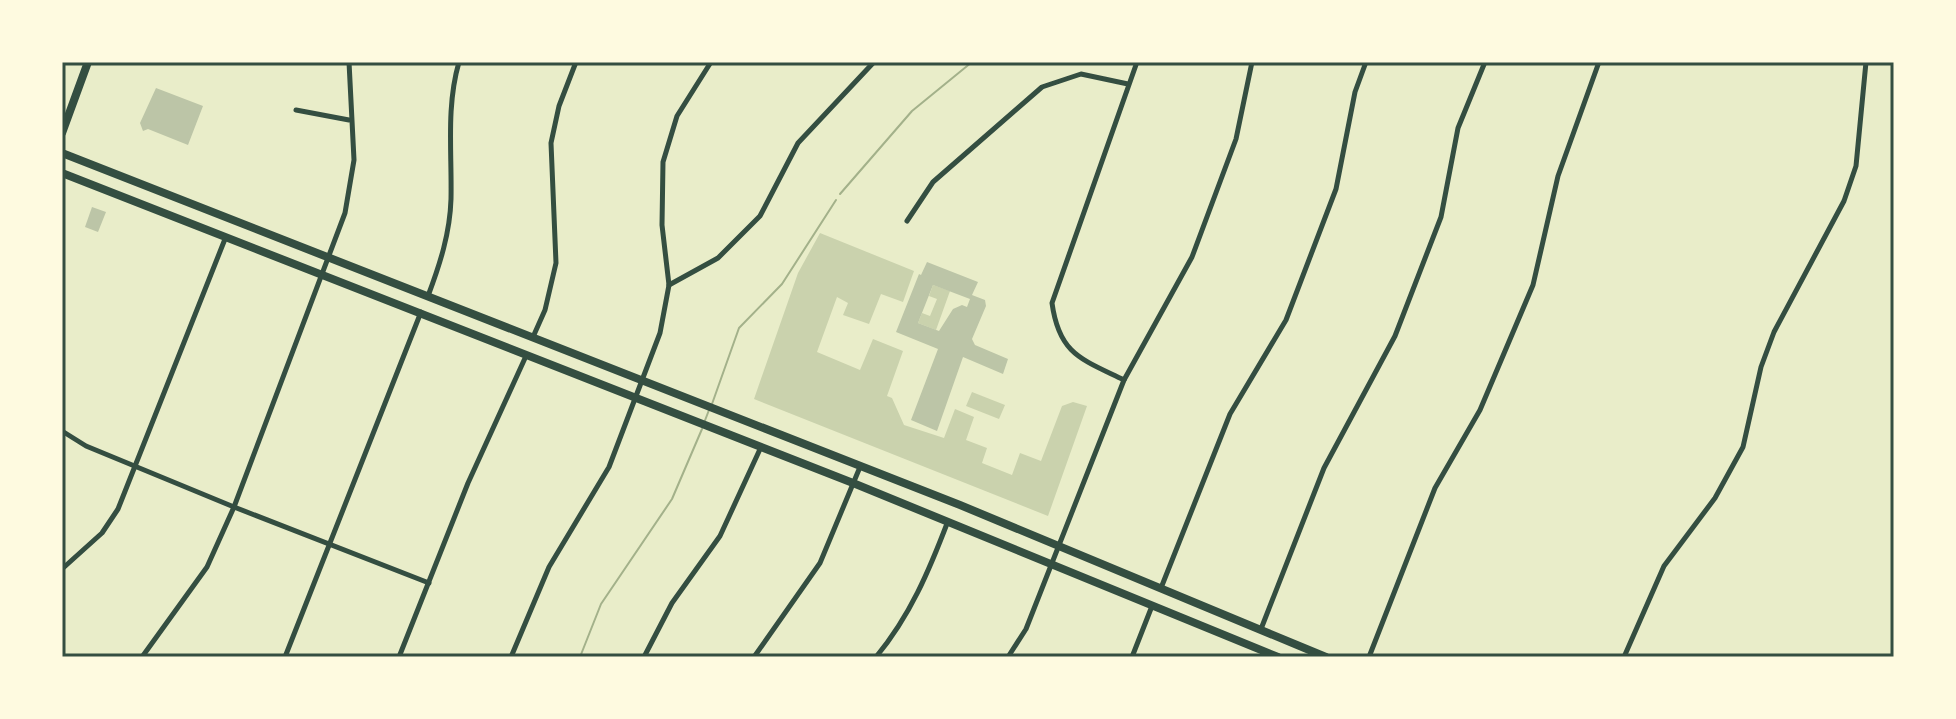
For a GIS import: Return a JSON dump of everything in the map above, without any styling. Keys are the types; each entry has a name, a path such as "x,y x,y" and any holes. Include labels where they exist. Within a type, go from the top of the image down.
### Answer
{"main road":[{"path":"62,133 88,62"},
{"path":"62,153 860,467 1326,657"},
{"path":"62,173 225,239 527,353 1053,563 1253,651 1278,657"}],"street":[{"path":"142,657 207,567 234,507 345,213 354,160 349,120 349,62"},
{"path":"428,297 443,256 451,202 450,104 459,62"},
{"path":"533,338 545,310 556,263 551,143 559,106 576,62"},
{"path":"511,657 549,567 609,467 644,381 660,333 669,285 662,225 663,162 677,116 711,62"},
{"path":"669,285 718,258 760,216 798,143 874,62"},
{"path":"1124,380 1076,356 1062,342 1052,303 1137,62"},
{"path":"1008,657 1026,629 1124,380 1192,257 1236,139 1252,62"},
{"path":"1161,589 1230,414 1286,320 1336,189 1355,92 1366,62"},
{"path":"1261,629 1324,468 1395,336 1441,217 1458,128 1485,62"},
{"path":"1369,657 1435,488 1480,410 1533,285 1558,176 1599,62"},
{"path":"1624,657 1664,566 1715,498 1743,447 1761,367 1774,332 1844,201 1856,166 1866,62"},
{"path":"907,221 933,182 1042,87 1081,74 1128,84"},
{"path":"296,110 349,120"},
{"path":"62,569 102,533 137,468 225,239"},
{"path":"285,657 421,312"},
{"path":"399,657 468,483 527,353"},
{"path":"62,431 86,446 137,468 429,583"},
{"path":"644,657 672,603 720,536 761,447"},
{"path":"754,657 820,563 860,467"},
{"path":"876,657 916,599 948,521"},
{"path":"1132,657 1152,606"}],"green space":[{"path":"820,233 914,271 903,302 881,294 869,324 843,315 848,303 837,297 817,352 860,370 873,339 903,351 887,396 892,398 904,425 944,438 955,409 974,417 966,440 987,448 982,463 1012,475 1020,453 1041,461 1062,406 1073,402 1087,406 1048,516 754,399 798,273"},
{"path":"933,285 950,291 936,330 918,323 922,313 930,316 937,299 929,296"},
{"path":"972,392 1005,405 999,419 966,406"}],"building":[{"path":"156,88 203,106 188,145 148,129 143,131 140,123"},
{"path":"92,207 106,212 98,232 85,227"},
{"path":"927,262 978,282 972,295 985,300 986,306 972,339 975,345 1008,359 1003,374 963,357 937,431 911,420 938,349 896,332","holes":["933,285 970,299 967,307 962,305 953,309 939,331 918,323"]}],"waterway":[{"path":"840,194 912,111 972,62"},
{"path":"712,404 739,328 782,284 836,200"},
{"path":"704,423 709,410"},
{"path":"580,657 601,604 672,499 702,429"}]}
